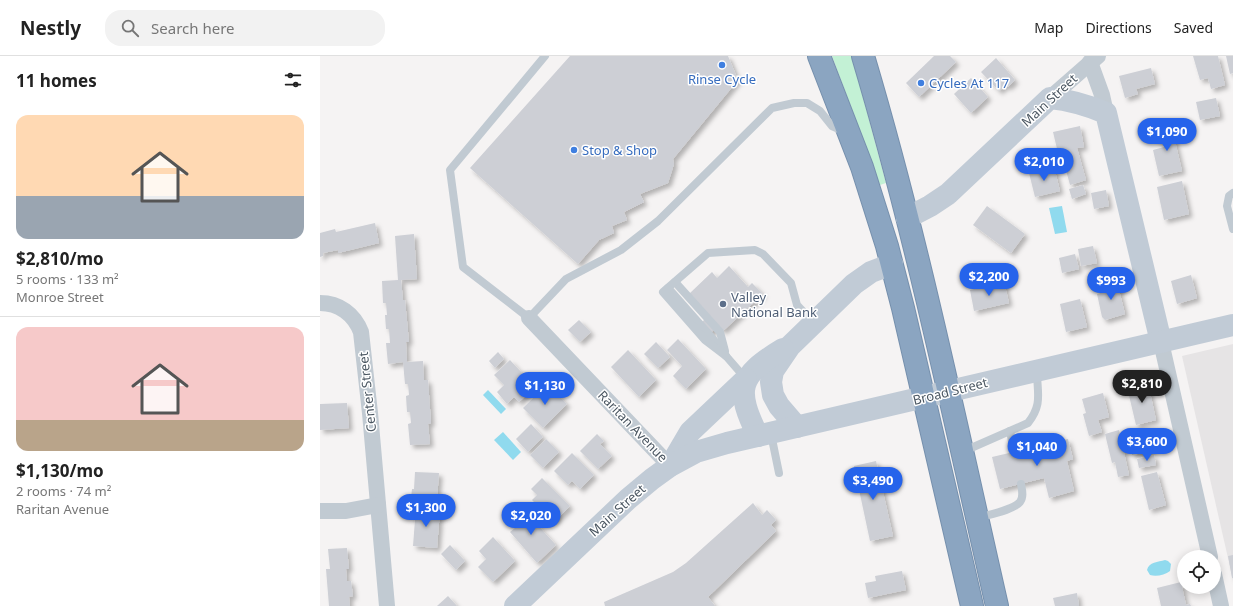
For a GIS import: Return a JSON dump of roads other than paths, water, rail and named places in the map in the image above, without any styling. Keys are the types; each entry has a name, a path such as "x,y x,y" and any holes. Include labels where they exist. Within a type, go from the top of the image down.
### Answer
{"highway":[{"path":"819,56 873,200 892,264 972,606"},
{"path":"863,56 907,218 998,606"}],"main road":[{"name":"Main Street","path":"907,218 938,202 948,194 1050,98"},
{"path":"1050,98 1083,103 1106,113 1161,342"},
{"path":"797,427 779,406 773,395 771,388 771,376 773,371 790,346 859,279 871,272 892,264"},
{"name":"Broad Street","path":"670,466 696,452 717,446 1233,325"},
{"path":"670,466 690,432 764,361 790,346"},
{"path":"746,379 743,391 748,417 764,435"},
{"name":"Main Street","path":"515,606 628,499 670,466"}],"street":[{"name":"Main Street","path":"1050,98 1094,59"},
{"path":"1094,59 1106,113"},
{"name":"Center Street","path":"320,303 333,305 349,313 358,324 361,332 370,414 387,606"},
{"name":"Raritan Avenue","path":"529,318 670,466"},
{"path":"1161,342 1208,550"},
{"path":"320,511 346,511 378,505"},
{"path":"1218,594 1221,606"}],"lane":[{"path":"545,56 450,170 463,267 529,318 566,279 621,250 658,221 772,108 794,103 807,103 820,111 832,126 849,135"},
{"path":"1233,193 1229,196 1227,206 1233,229"},
{"path":"746,379 726,356 705,340 663,292 708,253 755,250 763,254 791,283 797,305 814,322"},
{"path":"671,285 720,332 726,356"},
{"path":"962,452 1028,423 1035,414 1038,404 1037,370"},
{"path":"1010,431 1014,452"},
{"path":"764,435 780,473"},
{"path":"977,518 1016,506 1021,501 1023,493 1021,484"}],"water":[{"path":"1062,206 1067,232 1055,234 1049,208"},
{"path":"488,390 506,409 501,414 483,395"},
{"path":"503,432 521,452 513,460 494,440"},
{"path":"1165,560 1171,564 1170,571 1166,574 1155,576 1150,575 1147,570 1150,565"}],"place":[{"name":"Rinse Cycle","path":"722,65"},
{"name":"Cycles At 117","path":"921,83"},
{"name":"Stop & Shop","path":"574,150"},
{"name":"Valley National Bank","path":"723,304"}]}
